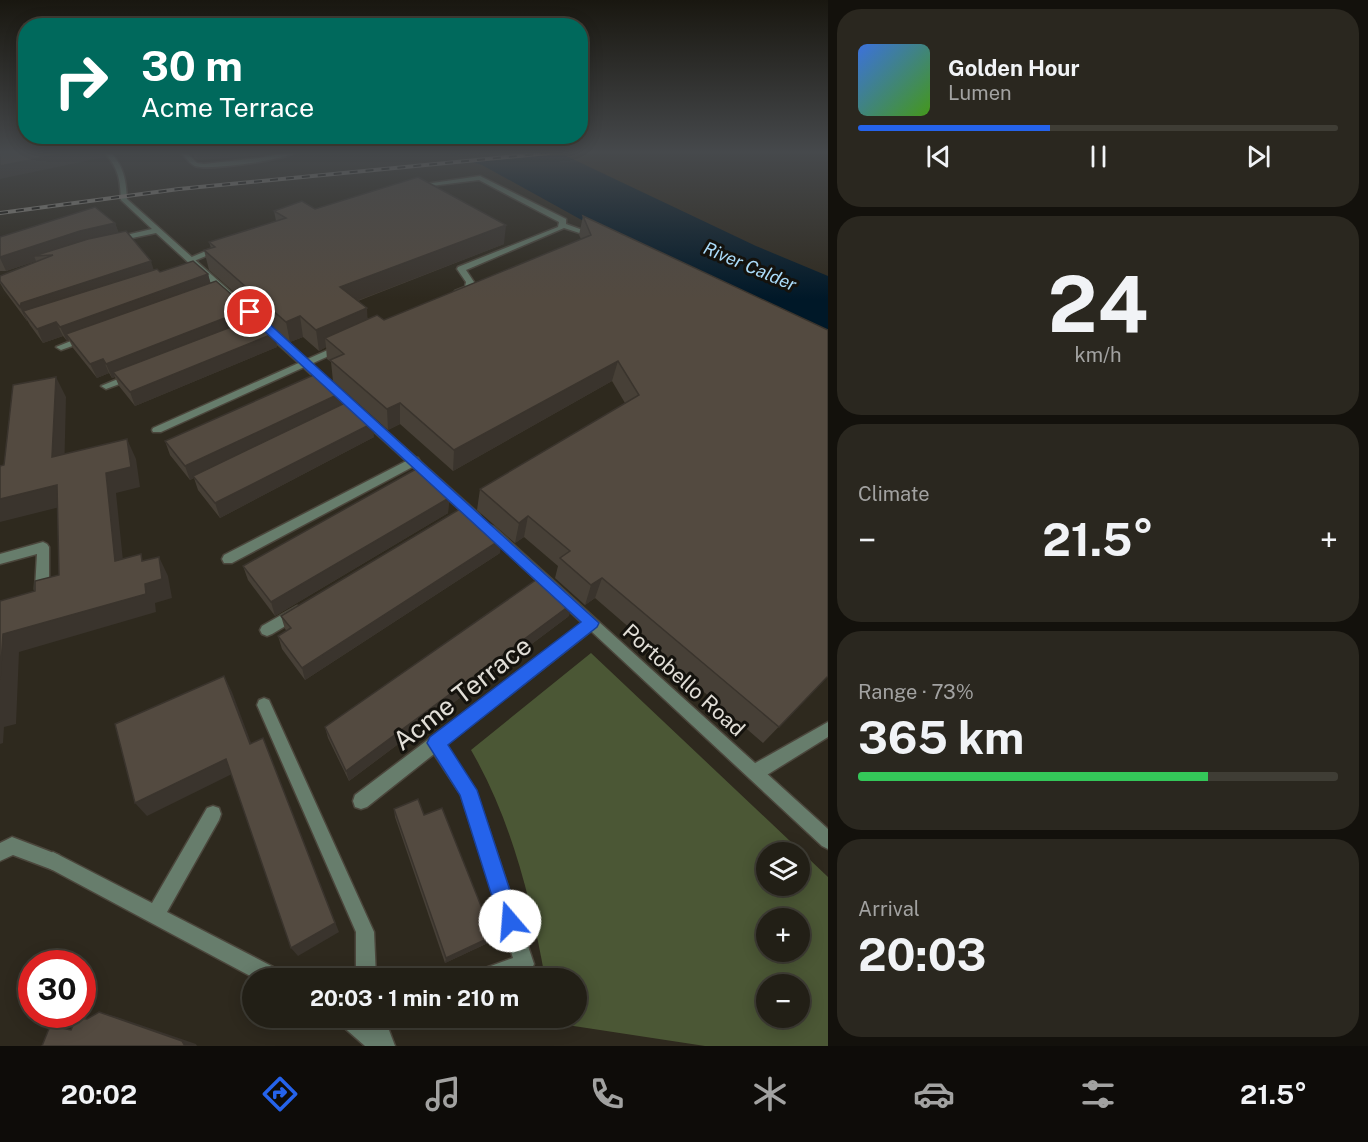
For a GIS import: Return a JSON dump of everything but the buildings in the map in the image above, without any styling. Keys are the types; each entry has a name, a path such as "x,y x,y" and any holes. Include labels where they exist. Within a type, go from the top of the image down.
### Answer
{"street":[{"name":"Portobello Road","path":"126,202 159,230 191,264 258,326 307,363 349,410 414,461 462,512 592,623 828,840"},
{"path":"526,202 563,221 562,225"},
{"path":"449,297 470,288 470,282 461,269 562,225 601,238"},
{"path":"112,241 159,230"},
{"path":"191,264 235,243"},
{"path":"61,347 94,336"},
{"path":"157,430 346,345"},
{"path":"106,386 138,374"},
{"path":"228,560 414,461"},
{"path":"0,559 43,547 42,589"},
{"path":"267,630 307,606"},
{"name":"Acme Terrace","path":"362,801 592,623"},
{"path":"264,705 365,932 366,968"},
{"path":"756,772 828,729"},
{"path":"436,743 468,790 524,964 513,968"},
{"path":"155,915 213,814"},
{"path":"0,852 12,846 53,861 255,968"},
{"path":"361,1028 383,1046"},
{"path":"377,1028 383,1046"}],"green space":[{"path":"591,653 791,842 756,842 756,896 810,896 810,860 828,877 828,1046 705,1046 587,1028 587,968 543,968 518,860 485,776 471,750"}],"water":[{"name":"River Calder","path":"549,202 663,202 756,246 828,276 828,344 607,234"}],"railway":[{"path":"0,213 83,202"}],"route":[{"path":"250,312 592,623 436,743 468,790 510,921"}]}
